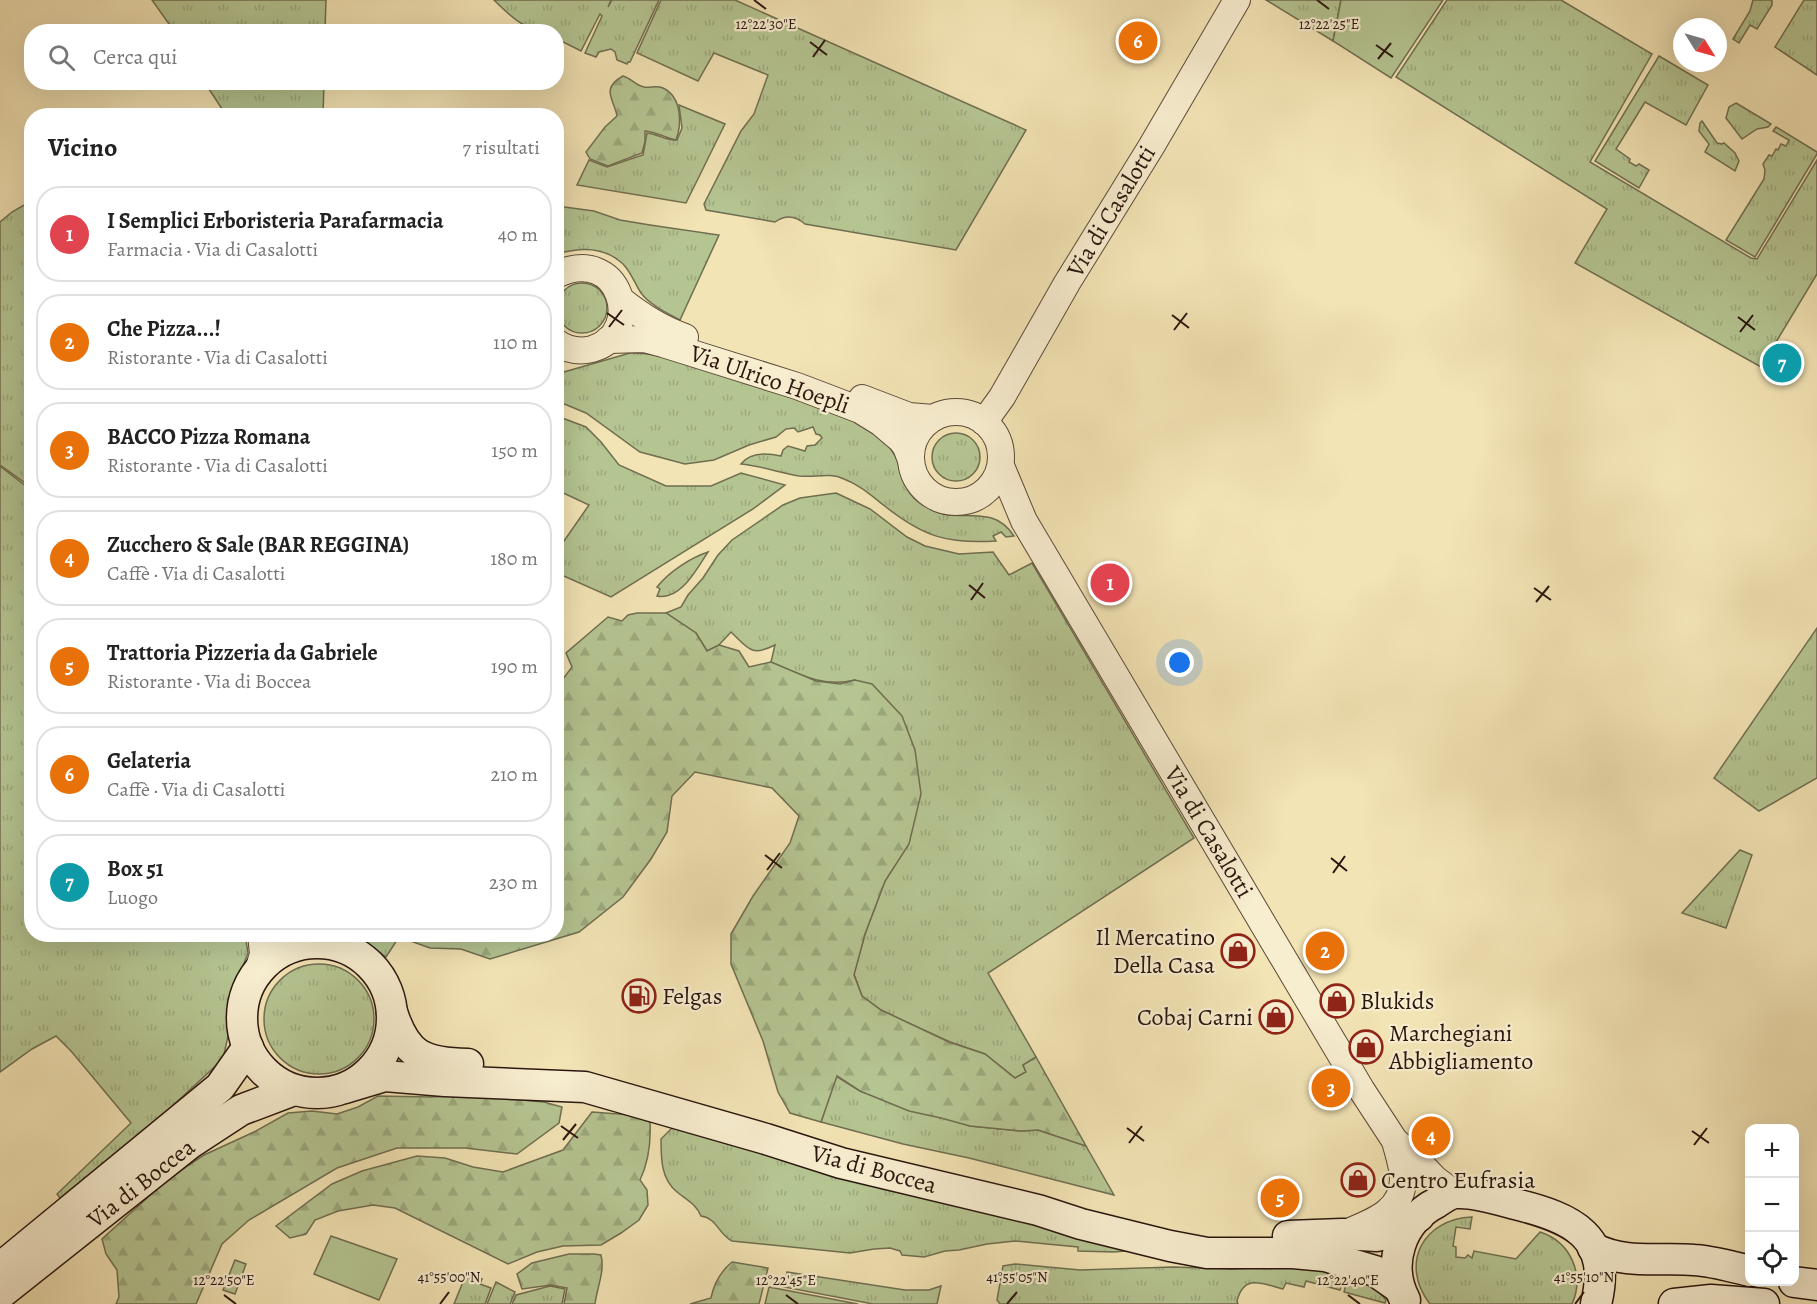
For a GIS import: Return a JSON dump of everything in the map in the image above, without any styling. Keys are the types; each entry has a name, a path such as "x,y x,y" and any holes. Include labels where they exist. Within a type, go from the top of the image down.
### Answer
{"main road":[{"path":"301,942 272,959 257,974 248,991 243,1010 243,1029 248,1047 259,1066 275,1080 294,1090 311,1094 328,1093 345,1088 366,1076 381,1058 390,1036 392,1012 389,995 382,980 366,961 344,948 319,942"},
{"name":"Via di Boccea","path":"392,1012 402,1039 422,1056 445,1063 556,1066 621,1076 841,1145 1205,1236 1342,1234 1377,1236 1394,1232 1419,1216"},
{"name":"Via di Boccea","path":"0,1268 220,1087 248,1047"},
{"name":"Via di Boccea","path":"345,1088 385,1076 585,1087 842,1163 1038,1209 1081,1224 1159,1243 1207,1253 1293,1253 1325,1256 1375,1271 1403,1295"},
{"name":"Via di Boccea","path":"0,1294 189,1144 241,1110 294,1090"},
{"path":"1403,1295 1397,1274 1399,1244 1410,1224 1428,1207 1454,1192 1495,1199 1553,1214 1580,1230 1598,1257 1600,1283 1596,1304"},
{"path":"1593,1248 1609,1256 1623,1259 1695,1260 1745,1270"},
{"path":"1799,1282 1817,1285"},
{"path":"1674,1304 1711,1300 1764,1304"}],"street":[{"name":"Via di Casalotti","path":"984,422 1002,397 1067,283 1238,0"},
{"name":"Via Ulrico Hoepli","path":"564,271 582,267 595,270 612,282 621,300 641,316 674,333 785,370 909,416 933,418"},
{"path":"608,340 620,322 621,300"},
{"name":"Via Ulrico Hoepli","path":"564,351 585,350 597,347 608,340 637,339 663,344 841,402 871,416 890,430 906,447 911,460"},
{"path":"959,412 972,415 984,422 995,433 1000,447 1001,466 991,485 980,496 958,502 937,498 921,486 914,473 911,451 922,427 933,418 945,413 959,412"},
{"name":"Via di Casalotti","path":"1001,466 1024,521 1338,1053 1395,1141 1435,1179 1454,1192"},
{"name":"Via di Casalotti","path":"980,496 1024,521"},
{"path":"257,974 263,954 262,942"},
{"name":"Via di Casalotti","path":"1342,1234 1381,1218 1394,1206 1401,1192 1403,1179 1395,1141"}],"green space":[{"path":"152,0 326,0 325,24 169,24"},
{"path":"494,0 611,0 608,7 612,0 659,0 627,64 617,60 615,52 611,49 599,52 596,57 585,53 602,16 600,14 581,51 564,42 564,24 522,24"},
{"path":"661,0 735,0 1026,130 956,250 805,224 791,217 775,222 706,210 704,204 741,131 754,114 768,75 714,53 698,81 637,53"},
{"path":"1266,0 1341,0 1333,41"},
{"path":"1341,0 1443,0 1391,78 1333,41"},
{"path":"1447,0 1561,0 1652,54 1590,162 1751,258 1757,259 1817,160 1817,274 1761,367 1575,263 1607,209 1396,77"},
{"path":"1753,0 1772,0 1772,5 1757,29 1750,25 1739,43 1733,39 1750,11"},
{"path":"1804,0 1817,0 1817,75 1775,47"},
{"path":"1659,56 1673,64 1673,72 1686,72 1708,85 1686,125 1645,102 1616,149 1630,159 1629,162 1636,166 1639,164 1649,170 1639,188 1595,161"},
{"path":"623,76 641,86 661,87 669,92 677,104 679,126 676,140 645,131 642,153 608,166 590,159 586,152 605,127 617,116 610,90 612,85"},
{"path":"210,90 324,90 323,108 221,108"},
{"path":"1736,103 1771,124 1768,127 1757,129 1742,139 1726,118 1729,107"},
{"path":"679,105 725,124 686,203 577,185 589,160 607,167 643,155 647,133 677,140 682,128"},
{"path":"1702,121 1717,143 1724,143 1735,153 1739,161 1735,171 1705,152 1709,144 1699,131"},
{"path":"1776,127 1817,154 1755,257 1726,240 1764,179 1763,164 1769,155 1772,156 1781,144 1786,146 1789,140 1773,131"},
{"path":"24,205 24,482 0,465 0,222"},
{"path":"564,207 594,211 620,220 719,235 680,320 649,301 641,293 626,267 616,258 600,251 574,250 564,252"},
{"path":"577,283 592,285 600,290 607,303 605,318 596,329 587,333 577,333 564,326 564,290 568,287"},
{"path":"630,353 661,356 821,407 866,428 889,447 910,493 923,505 945,514 993,518 1014,536 1006,537 1001,532 993,536 996,541 979,542 937,536 912,525 861,488 844,479 833,476 799,476 741,464 754,455 781,456 783,450 788,446 805,451 807,446 815,445 822,438 816,434 813,427 798,432 794,428 786,429 776,437 749,445 714,460 685,464 640,452 586,413 564,404 564,372"},
{"path":"564,419 586,427 619,465 666,486 711,486 741,473 785,485 753,509 611,597 564,576 564,541 589,505 564,493"},
{"path":"951,433 961,433 973,440 980,452 980,462 973,474 961,481 951,481 936,470 932,462 932,452 943,437"},
{"path":"0,466 24,485 24,942 246,942 248,953 230,999 228,1036 223,1059 167,1111 60,1198 57,1194 131,1123 56,1036 32,1049 0,1072"},
{"path":"836,493 870,509 907,537 925,546 959,554 993,552 1009,575 1032,563 1194,838 988,973 1036,1057 1023,1065 1026,1072 1015,1078 985,1054 917,1027 881,1010 862,996 854,974 865,934 885,881 909,843 855,680 832,682 801,675 771,662 775,645 755,651 731,632 719,645 707,651 696,633 666,613 681,607 718,555 732,540 783,505 800,498"},
{"path":"708,552 681,588 666,596 657,596 660,589 657,587 668,576 687,562"},
{"path":"666,613 696,633 707,651 719,645 739,651 749,667 771,662 816,681 840,684 855,680 872,684 902,716 915,750 921,794 909,844 885,881 865,934 854,975 862,996 881,1010 949,1042 985,1054 1015,1078 1026,1072 1023,1065 1036,1057 1086,1146 1038,1130 1021,1131 970,1126 909,1111 860,1091 837,1076 821,1122 790,1113 778,1092 763,1041 731,964 731,934 753,896 790,843 799,816 772,788 695,772 672,796 667,832 651,859 623,897 579,932 564,937 564,678 572,667 566,653 608,617 622,621 628,615"},
{"path":"1817,628 1817,778 1759,811 1714,778"},
{"path":"1740,850 1752,855 1726,928 1682,913"},
{"path":"361,942 396,942 386,957"},
{"path":"413,942 546,942 490,959 461,949 430,948"},
{"path":"319,964 340,969 358,980 369,998 374,1019 369,1040 358,1058 340,1069 319,1074 298,1069 280,1058 269,1040 264,1019 269,998 280,980 298,969"},
{"path":"836,1076 860,1091 970,1126 1021,1131 1038,1130 1086,1146 1114,1195 821,1122"},
{"path":"465,1095 544,1102 562,1107 559,1123 517,1154 465,1148 397,1148 337,1168 249,1220 222,1244 196,1304 116,1304 119,1297 117,1270 106,1254 102,1239 169,1178 204,1155 288,1113 312,1111 337,1114 358,1107 378,1096"},
{"path":"592,1112 631,1115 650,1122 649,1151 640,1180 647,1190 648,1205 639,1220 601,1245 563,1246 537,1252 508,1264 395,1208 373,1205 338,1211 315,1220 306,1234 290,1238 276,1226 332,1184 362,1171 417,1156 445,1158 473,1167 503,1172 563,1150"},
{"path":"677,1123 938,1200 1136,1250 1078,1251 1078,1247 1015,1241 945,1251 924,1257 902,1255 900,1251 890,1248 850,1253 732,1241 711,1220 701,1216 694,1205 672,1187 665,1175 661,1139"},
{"path":"1472,1217 1470,1229 1456,1227 1453,1246 1456,1247 1456,1257 1465,1258 1468,1255 1472,1258 1474,1251 1516,1259 1540,1232 1560,1243 1573,1261 1577,1282 1572,1304 1430,1304 1421,1289 1417,1274 1417,1259 1421,1246 1440,1226"},
{"path":"331,1236 397,1259 379,1300 314,1274"},
{"path":"569,1254 601,1255 601,1273 595,1304 564,1304 567,1288 551,1285 522,1289 517,1274 532,1263"},
{"path":"235,1260 246,1264 235,1294 223,1290"},
{"path":"732,1262 768,1268 759,1304 690,1304 711,1298 718,1278"},
{"path":"1015,1264 1080,1270 1173,1267 1235,1269 1295,1264 1346,1274 1340,1290 1306,1281 1304,1287 1286,1283 1283,1289 1262,1283 1249,1284 1240,1292 1238,1304 1000,1304 997,1300 1003,1266"},
{"path":"467,1272 482,1279 480,1284 491,1288 485,1304 454,1304"},
{"path":"787,1272 905,1290 929,1290 941,1286 937,1304 873,1304 784,1287"},
{"path":"1348,1275 1373,1286 1386,1300 1385,1303 1344,1292"},
{"path":"496,1282 515,1292 510,1304 487,1304"},
{"path":"550,1286 565,1289 562,1304 512,1304 516,1295"},
{"path":"769,1287 858,1304 765,1304"}],"place":[{"name":"Gelateria","path":"1138,41"},
{"name":"Box 51","path":"1782,363"},
{"name":"I Semplici Erboristeria Parafarmacia","path":"1110,583"},
{"name":"Il Mercatino Della Casa","path":"1238,951"},
{"name":"Che Pizza...!","path":"1325,951"},
{"name":"Felgas","path":"639,996"},
{"name":"Blukids","path":"1337,1001"},
{"name":"Cobaj Carni","path":"1276,1017"},
{"name":"Marchegiani Abbigliamento","path":"1366,1047"},
{"name":"BACCO Pizza Romana","path":"1331,1088"},
{"name":"Zucchero & Sale (BAR REGGINA)","path":"1431,1136"},
{"name":"Centro Eufrasia","path":"1358,1180"},
{"name":"Trattoria Pizzeria da Gabriele","path":"1280,1198"}]}
